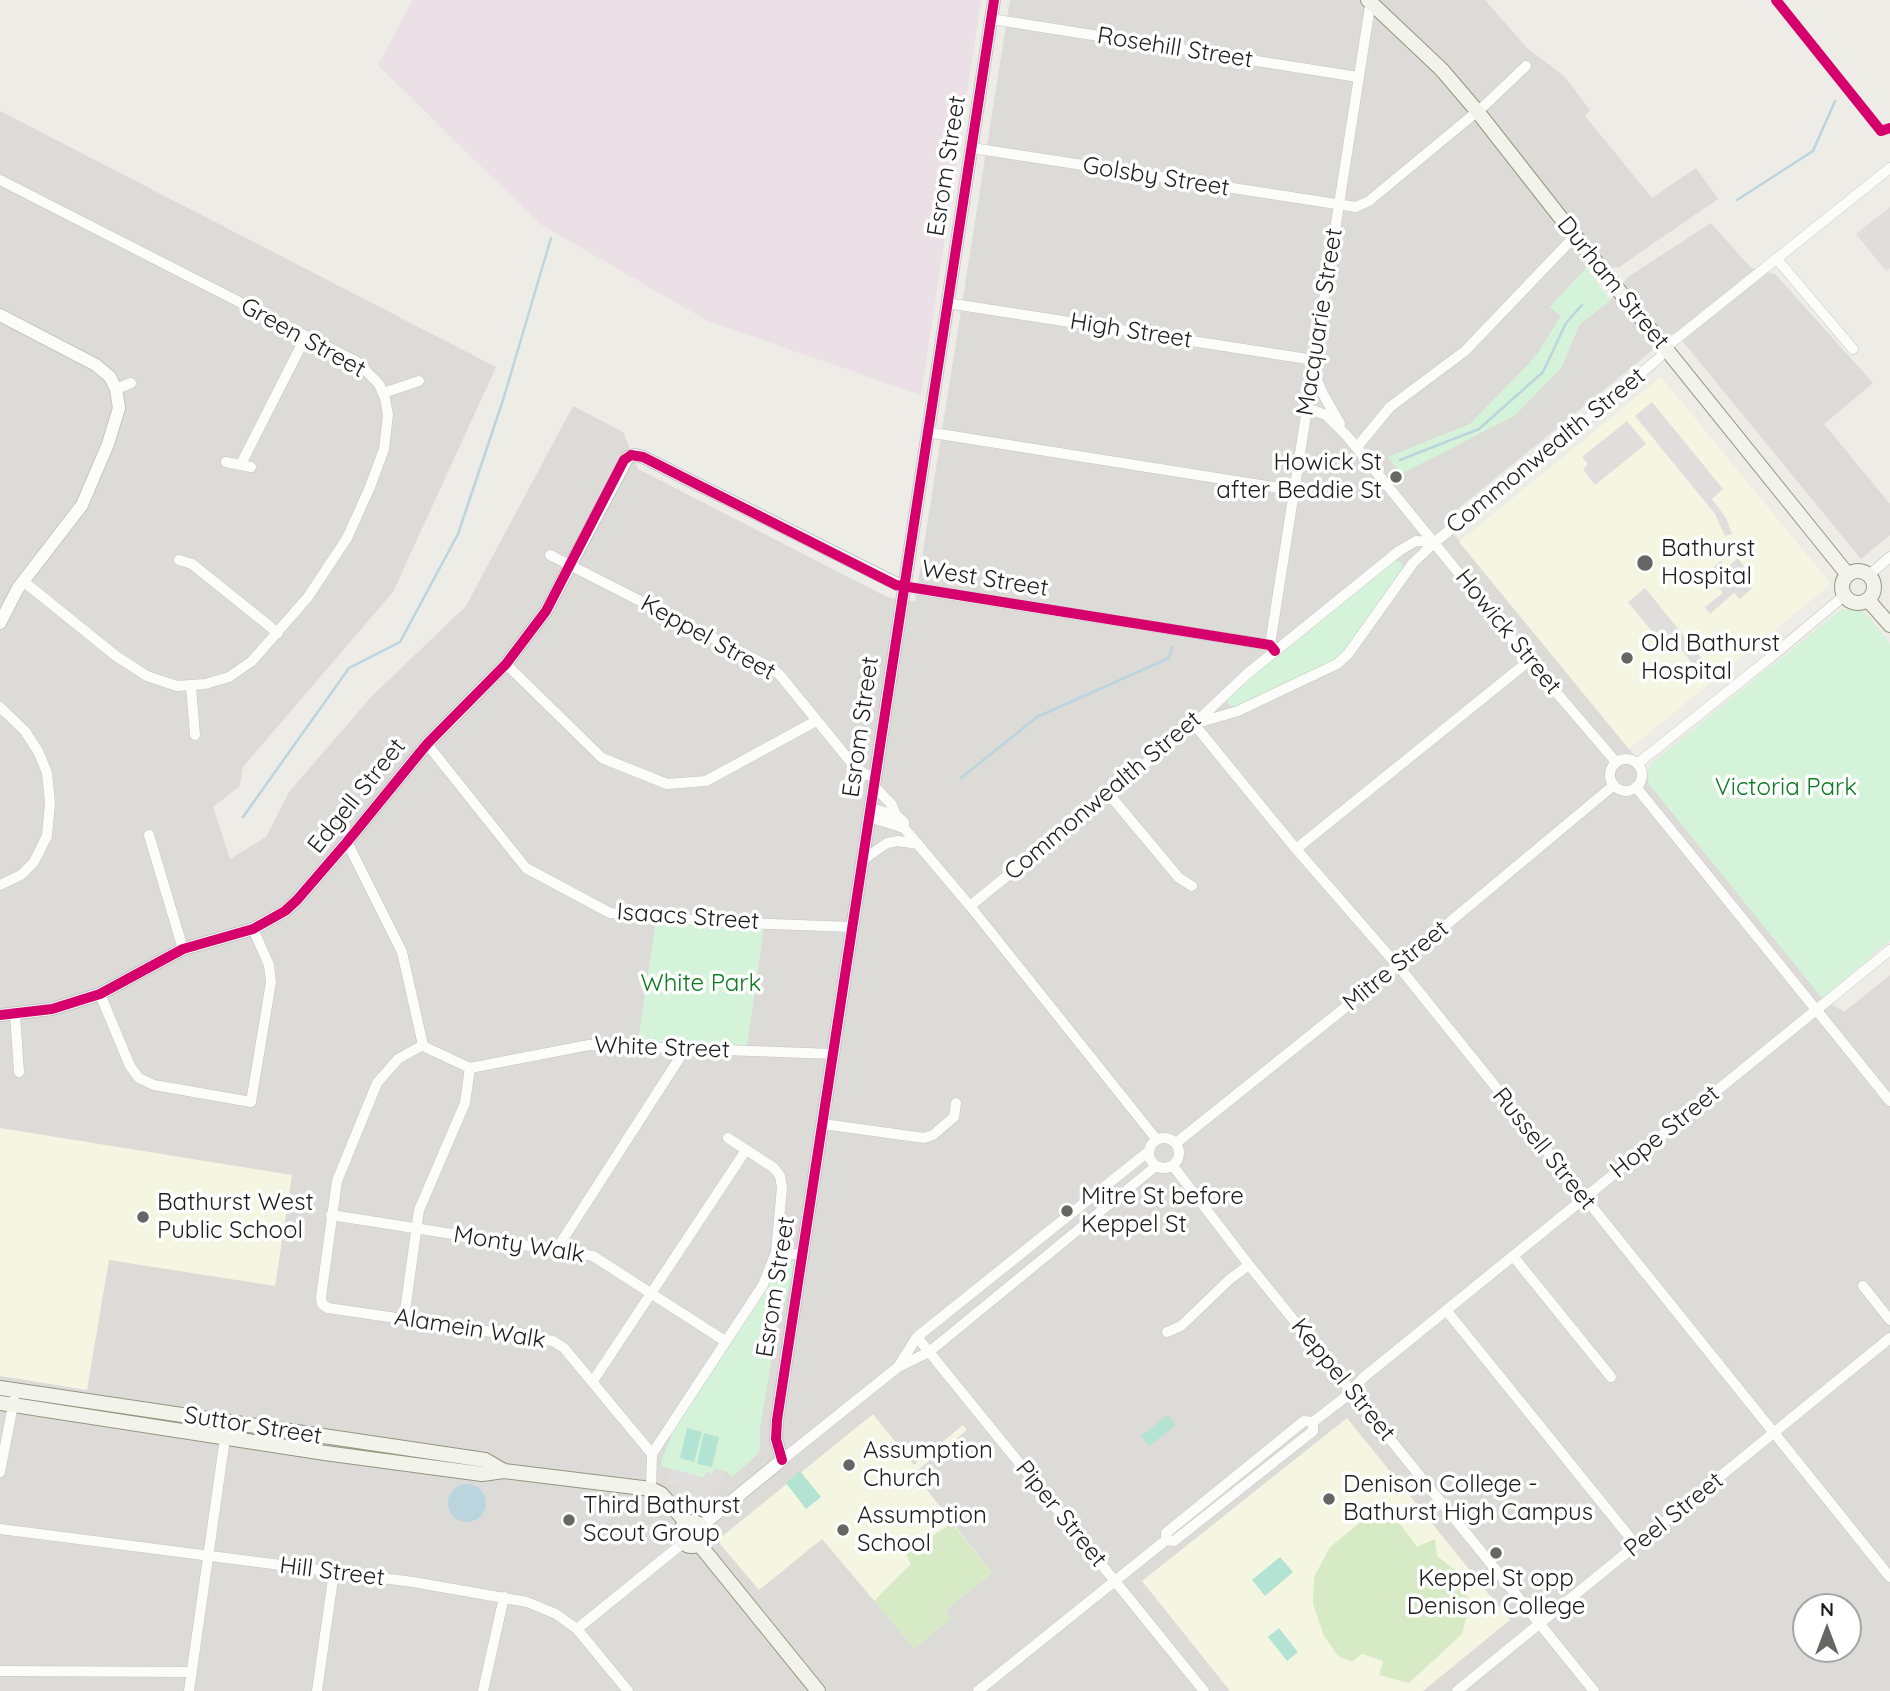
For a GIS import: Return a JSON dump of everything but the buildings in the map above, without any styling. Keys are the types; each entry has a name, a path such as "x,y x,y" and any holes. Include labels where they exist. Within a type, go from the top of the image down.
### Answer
{"main road":[{"name":"Durham Street","path":"1370,1 1442,70 1477,111 1848,575"},
{"path":"1856,571 1869,575 1874,587 1868,600 1855,602 1845,595 1843,582 1848,575 1856,571"},
{"path":"1868,600 1890,625"},
{"name":"Suttor Street","path":"0,1388 10,1399 225,1438 482,1474 504,1471 651,1489"},
{"name":"Suttor Street","path":"10,1399 485,1460 504,1471"},
{"path":"651,1489 662,1494 704,1538 698,1545 691,1547 683,1543 679,1534 690,1525"},
{"path":"698,1545 818,1691"}],"street":[{"name":"Esrom Street","path":"782,1460 776,1430 994,0"},
{"name":"Macquarie Street","path":"1273,648 1293,490 1370,1"},
{"name":"Rosehill Street","path":"991,19 1358,77"},
{"path":"1339,206 1354,207 1369,201 1477,111 1526,66"},
{"name":"Golsby Street","path":"972,148 1339,206"},
{"name":"Commonwealth Street","path":"970,906 1194,724 1273,648 1399,551 1416,541 1435,542 1585,421 1776,258 1890,168"},
{"name":"Green Street","path":"0,180 363,366 379,384 388,415 381,458 358,515 329,567 308,597 252,661 240,671 219,681 191,686 166,684 135,670 23,581"},
{"path":"1357,447 1390,407 1465,351 1575,236"},
{"path":"1776,258 1853,349"},
{"name":"High Street","path":"947,303 1314,363"},
{"path":"0,315 96,365 110,377 119,400 118,416 88,492 74,516 23,581 0,623"},
{"path":"226,461 246,465 306,336"},
{"name":"Howick Street","path":"1314,363 1318,384 1348,436 1616,762"},
{"path":"383,393 419,381"},
{"path":"116,389 131,383"},
{"path":"1308,403 1321,400 1329,406"},
{"name":"Howick Street","path":"1308,403 1348,436"},
{"path":"1303,430 1314,420 1331,420"},
{"path":"927,432 1293,490"},
{"name":"West Street","path":"631,455 643,457 903,587 1273,648"},
{"name":"Edgell Street","path":"0,1015 52,1009 100,995 183,948 253,929 285,911 298,900 427,744 506,664 545,611 624,460 631,455"},
{"path":"1194,724 1238,711 1337,664 1348,654 1413,564 1435,542"},
{"path":"1399,551 1413,564"},
{"name":"Keppel Street","path":"550,555 779,674 854,766 874,780 896,815 904,822 904,828 970,906 1157,1140"},
{"path":"1869,575 1890,557"},
{"path":"179,560 192,564 278,633"},
{"path":"1637,764 1845,595"},
{"path":"1296,849 1530,660"},
{"path":"506,664 602,758 667,784 706,781 816,721"},
{"path":"191,686 195,735"},
{"path":"0,707 20,725 39,753 47,773 50,803 47,836 34,862 21,875 0,885"},
{"name":"Russell Street","path":"1194,724 1396,966 1890,1577"},
{"name":"Isaacs Street","path":"427,744 526,868 610,913 717,922 852,927"},
{"path":"1627,759 1637,764 1642,776 1636,787 1624,791 1614,786 1610,771 1616,762 1627,759"},
{"name":"Mitre Street","path":"1176,1143 1614,786"},
{"path":"1636,787 1890,1101"},
{"path":"1108,793 1179,878 1192,886"},
{"path":"869,813 896,815"},
{"path":"869,813 904,828"},
{"path":"149,835 183,948"},
{"path":"863,860 887,843 898,841 919,845"},
{"path":"347,842 402,952 423,1045"},
{"path":"100,995 130,1066 139,1078 154,1085 251,1102 271,982 269,965 253,929"},
{"name":"Hope Street","path":"978,1691 1114,1581 1166,1541 1174,1541 1313,1431 1313,1422 1446,1310 1890,950"},
{"path":"15,1015 19,1072"},
{"path":"404,1318 419,1210 465,1103 470,1068 423,1045"},
{"path":"331,1215 337,1181 377,1083 398,1059 423,1045"},
{"name":"White Street","path":"470,1068 589,1045 833,1054"},
{"path":"556,1250 686,1048"},
{"path":"823,1124 924,1138 933,1135 954,1117 956,1103"},
{"path":"651,1489 652,1454 763,1285 776,1252 782,1187 780,1175 774,1168 728,1138"},
{"path":"898,1367 917,1337 1149,1151 1157,1140 1169,1138 1176,1143 1180,1155 1173,1166 1166,1168 1156,1166 1150,1160 1149,1151"},
{"path":"593,1381 746,1150"},
{"path":"690,1525 782,1460 898,1367 929,1352 1156,1166"},
{"name":"Keppel Street","path":"1173,1166 1249,1265 1594,1691"},
{"name":"Monty Walk","path":"331,1215 593,1256 726,1341"},
{"name":"Alamein Walk","path":"331,1215 322,1304 328,1308 553,1342 564,1348 652,1454"},
{"path":"776,1252 802,1255"},
{"path":"1513,1256 1611,1377"},
{"path":"1167,1332 1181,1326 1230,1279 1249,1265"},
{"path":"1863,1286 1890,1320"},
{"path":"1446,1310 1636,1545"},
{"name":"Piper Street","path":"917,1337 1204,1691"},
{"name":"Peel Street","path":"1457,1691 1890,1338"},
{"path":"0,1472 10,1399"},
{"path":"189,1691 225,1438"},
{"name":"Hill Street","path":"0,1529 413,1582 527,1602 556,1615 576,1629 628,1691"},
{"path":"576,1629 683,1543"},
{"path":"317,1691 334,1572"},
{"path":"483,1691 504,1597"},
{"path":"0,1671 192,1672"}],"shaded area":[{"path":"413,0 981,0 921,395 708,321 540,224 378,65"},
{"path":"1010,0 1485,0 1527,48 1564,76 1590,110 1585,116 1652,198 1696,168 1718,199 1619,267 1586,268 1550,307 1561,316 1526,367 1470,424 1427,441 1401,473 1514,416 1561,368 1579,325 1610,300 1628,277 1711,223 1751,268 1775,274 1873,383 1824,424 1890,504 1890,535 1861,559 1675,332 1443,521 1629,749 1647,773 1650,785 1823,999 1844,1012 1890,975 1890,1691 0,1691 0,111 496,367 393,592 243,767 240,786 213,807 230,859 266,837 289,792 371,697 466,606 573,406 623,432 638,469 887,597 915,602"},
{"path":"1890,207 1890,268 1886,271 1856,234"},
{"name":"Bathurst Hospital","path":"1661,377 1831,584 1629,749 1459,542"},
{"path":"1652,402 1723,489 1712,499 1726,518 1732,534 1725,536 1715,514 1635,416"},
{"path":"1627,421 1646,444 1595,485 1583,469 1588,464 1582,457"},
{"path":"1738,558 1752,577 1747,581 1752,588 1740,599 1734,593 1710,614 1705,607 1723,593 1707,573 1721,561 1726,568"},
{"path":"1645,588 1704,661 1696,668 1680,648 1671,655 1628,602"},
{"name":"Bathurst West Public School","path":"0,1128 292,1175 275,1286 109,1260 87,1390 0,1376"},
{"name":"Assumption School","path":"873,1414 914,1465 963,1425 967,1430 914,1473 992,1573 945,1611 951,1619 914,1648 822,1539 759,1590 720,1544 720,1538"},
{"name":"Denison College - Bathurst High Campus","path":"1347,1418 1510,1620 1423,1691 1230,1691 1142,1581"},
{"path":"715,1468 725,1471 722,1482 697,1507 691,1501 686,1506 675,1493 680,1487 667,1483 671,1469 704,1478 706,1472 713,1474"},
{"path":"591,1495 634,1500 601,1526 592,1509"}],"green space":[{"path":"1586,268 1610,300 1579,325 1561,368 1514,416 1401,474 1388,457 1470,424 1526,367 1561,316 1550,307"},
{"path":"1397,560 1403,569 1347,649 1336,660 1237,707 1229,705 1227,701 1230,693"},
{"name":"Victoria Park","path":"1842,609 1863,610 1890,644 1890,940 1823,999 1649,784 1647,773 1653,762"},
{"name":"White Park","path":"656,920 764,927 747,1046 638,1041"},
{"path":"775,1256 797,1259 776,1332 760,1429 760,1450 732,1477 725,1471 704,1478 662,1466 661,1462 673,1431 772,1271"},
{"path":"1168,1415 1176,1425 1149,1446 1141,1436"},
{"path":"687,1428 702,1432 694,1462 680,1458"},
{"path":"704,1433 719,1437 712,1467 697,1464"},
{"path":"800,1471 821,1497 806,1509 786,1483"},
{"path":"1372,1513 1401,1525 1417,1547 1435,1539 1437,1556 1459,1573 1470,1604 1462,1634 1409,1683 1379,1675 1383,1661 1362,1654 1352,1662 1338,1656 1324,1636 1313,1604 1314,1577 1330,1547"},
{"path":"952,1523 992,1573 945,1611 951,1619 914,1648 874,1601 911,1564 906,1554"},
{"path":"1280,1557 1293,1572 1265,1596 1252,1580"},
{"path":"1279,1628 1298,1652 1287,1661 1268,1637"}],"water":[{"path":"467,1484 480,1490 486,1503 480,1516 467,1522 454,1516 448,1503 454,1490"}],"waterway":[{"path":"1737,200 1813,151 1835,101"},
{"path":"243,817 349,668 400,642 458,534 503,400 551,238"},
{"path":"1400,460 1479,429 1543,372 1566,323 1582,305"},
{"path":"961,778 1037,717 1169,658 1172,647"}],"cycle path":[{"path":"782,1460 776,1439 777,1420 994,0"},
{"path":"1776,0 1881,131 1890,128"},
{"path":"0,1015 52,1009 100,994 183,949 253,929 285,911 347,842 427,744 506,664 546,611 624,460 631,455 643,457 896,585 1270,645 1275,651"}],"place":[{"name":"Howick St after Beddie St","path":"1396,477"},
{"name":"Bathurst Hospital","path":"1645,563"},
{"name":"Old Bathurst Hospital","path":"1627,658"},
{"name":"Mitre St before Keppel St","path":"1067,1211"},
{"name":"Bathurst West Public School","path":"143,1217"},
{"name":"Assumption Church","path":"849,1465"},
{"name":"Denison College - Bathurst High Campus","path":"1329,1499"},
{"name":"Third Bathurst Scout Group","path":"569,1520"},
{"name":"Assumption School","path":"843,1530"},
{"name":"Keppel St opp Denison College","path":"1496,1553"}]}
